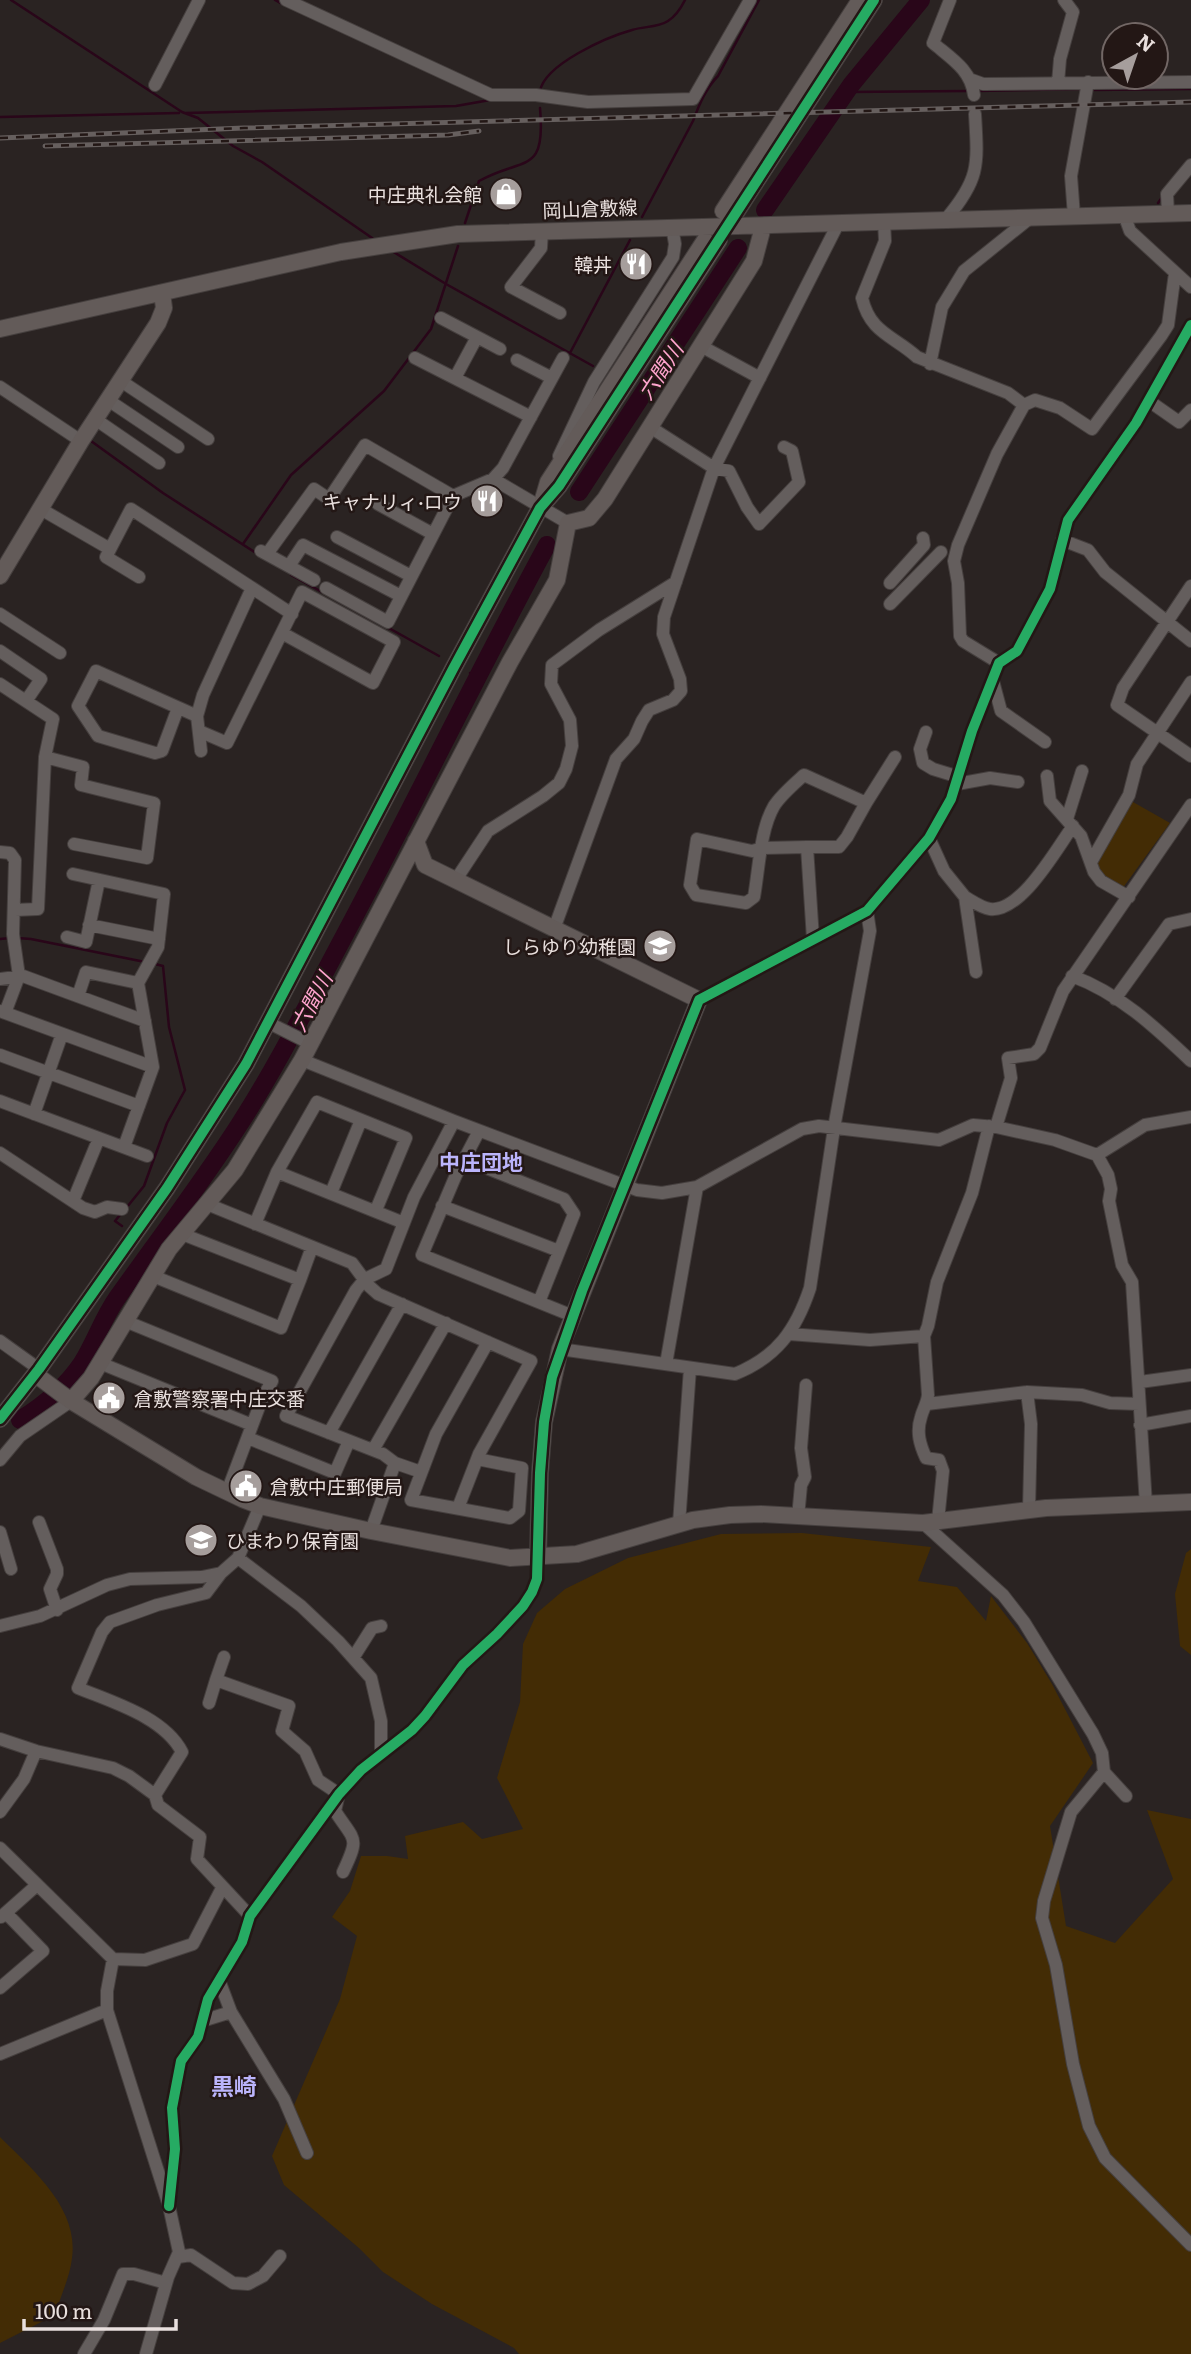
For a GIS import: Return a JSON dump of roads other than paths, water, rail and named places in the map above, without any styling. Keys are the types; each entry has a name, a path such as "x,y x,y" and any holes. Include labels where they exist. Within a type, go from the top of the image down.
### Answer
{"street":[{"path":"155,85 199,0"},
{"path":"286,0 491,95 540,96 588,102 693,99 750,0"},
{"path":"860,0 730,211 874,0"},
{"path":"950,0 933,43 959,65 973,89 983,84 1058,83 1087,88 1191,82"},
{"path":"1058,83 1059,59 1073,12 1064,0"},
{"path":"1074,216 1071,176 1087,88"},
{"path":"946,219 972,184 976,170 978,151 975,114"},
{"path":"1168,213 1167,194 1191,165"},
{"name":"岡山倉敷線","path":"0,329 373,246 458,234 1191,213"},
{"path":"1126,214 1130,231 1191,287"},
{"path":"930,364 942,307 964,271 1030,218"},
{"path":"884,221 885,241 862,298 871,322 880,331 930,364 1008,393 1024,405"},
{"path":"554,929 616,759 634,739 649,710 673,701 681,691 680,679 663,634 664,617 714,468 839,222"},
{"path":"0,1419 37,1372 167,1188 212,1120 269,1023 540,508 548,482 594,382 673,257 675,244 672,227"},
{"path":"493,479 568,523 589,518 650,427 754,261 763,227"},
{"path":"503,298 541,248 542,230"},
{"path":"540,508 559,486 712,240 548,482"},
{"path":"999,663 963,641 960,636 958,583 954,561 978,494 1024,405 1035,400 1060,408 1092,429 1161,337 1167,325 1175,273"},
{"path":"511,287 560,313"},
{"path":"0,576 39,508 158,323 164,308 162,293"},
{"path":"440,318 500,349"},
{"path":"169,2206 175,2149 172,2108 181,2061 198,2037 208,1999 242,1942 250,1916 339,1794 381,1753 412,1730 463,1665 497,1634 532,1592 537,1579 544,1422 561,1349 699,1000 867,911 929,838 951,799 972,731 999,663 1017,651 1050,589 1068,520 1136,423 1191,325"},
{"path":"455,378 477,337"},
{"path":"701,346 760,378"},
{"path":"415,358 531,417"},
{"path":"326,588 388,622 453,496 493,479 503,468 562,358"},
{"path":"517,360 551,377"},
{"path":"121,381 208,439"},
{"path":"0,387 81,441"},
{"path":"108,400 178,447"},
{"path":"1149,401 1179,422 1191,410"},
{"path":"95,419 159,463"},
{"path":"650,427 714,468 729,471 759,524 799,482 792,451 784,447"},
{"path":"314,580 264,552 314,489 329,499 365,446 453,496"},
{"path":"378,504 433,534"},
{"path":"39,508 110,549"},
{"path":"139,577 106,557 131,509 292,614"},
{"path":"0,1460 20,1436 91,1378 153,1276 182,1234 235,1170 257,1137 302,1060 306,1041 557,580 568,523"},
{"path":"337,537 411,576"},
{"path":"890,583 924,545 921,537 954,561"},
{"path":"1062,540 1088,550 1105,572 1191,641"},
{"path":"289,566 303,545 401,596"},
{"path":"890,604 942,552"},
{"path":"455,881 488,831 543,796 559,783 566,769 572,746 570,720 551,684 552,665 599,630 676,582"},
{"path":"1191,586 1123,688 1117,705 1191,756"},
{"path":"201,751 197,716 202,695 252,588"},
{"path":"199,731 227,743 282,633 292,614 302,593 394,642 373,683 282,633"},
{"path":"0,614 60,653"},
{"path":"0,652 41,679 26,701"},
{"path":"178,708 162,751 155,753 98,736 78,706 96,671 197,716"},
{"path":"993,680 1001,711 1045,742"},
{"path":"1091,862 1129,795 1137,764 1191,681"},
{"path":"0,684 53,719 45,757 38,909 15,910"},
{"path":"926,732 920,749 923,763 933,769 958,780 990,778 1018,782"},
{"path":"45,757 83,766 81,785 154,803 147,858 74,844"},
{"path":"866,803 804,775 775,804 769,818 763,848 754,897 746,903 696,895 690,885 697,839 752,851 763,848 839,847 895,757"},
{"path":"929,838 944,871 965,897 989,909 1005,908 1019,897 1038,874 1070,822 1083,771"},
{"path":"1047,776 1050,801 1081,836 1094,872 1101,880 1129,897"},
{"path":"930,1522 943,1471 939,1460 926,1458 920,1444 921,1415 928,1404 924,1336 937,1282 972,1193 992,1126 1011,1078 1008,1058 1034,1054 1040,1048 1063,991 1072,976 1191,805"},
{"path":"416,841 425,865 699,1000"},
{"path":"807,847 813,939"},
{"path":"0,852 10,853 15,860 15,910 10,937 19,976 2,1012 153,1067"},
{"path":"396,878 425,865"},
{"path":"73,874 164,894 158,947 138,983 153,1067 124,1147"},
{"path":"67,937 86,942 99,880"},
{"path":"965,897 976,972"},
{"path":"561,1349 735,1374 755,1366 789,1334 802,1312 810,1288 834,1128 870,931 867,911"},
{"path":"1115,999 1169,923 1191,919"},
{"path":"89,925 159,939"},
{"path":"78,996 86,972 138,983"},
{"path":"0,978 19,976 145,1021"},
{"path":"1072,976 1142,1015 1191,1061"},
{"path":"269,1023 306,1041"},
{"path":"34,1114 62,1034"},
{"path":"0,1055 139,1106"},
{"path":"302,1060 637,1191 662,1193 697,1187 802,1129 819,1126 939,1140 973,1125 992,1126 1055,1140 1097,1155 1108,1175 1122,1265 1132,1282 1146,1505"},
{"path":"0,1101 147,1156"},
{"path":"255,1224 277,1172 317,1102 407,1138 376,1210"},
{"path":"1097,1155 1145,1125 1191,1118"},
{"path":"331,1193 361,1120"},
{"path":"421,1472 286,1416 356,1290 365,1279 386,1269 414,1197 454,1121"},
{"path":"479,1131 464,1158 422,1255 573,1316"},
{"path":"73,1201 99,1138"},
{"path":"0,1153 83,1208 94,1212 107,1207 122,1209"},
{"path":"464,1158 564,1199 574,1214 539,1302"},
{"path":"277,1172 404,1223"},
{"path":"666,1364 697,1187"},
{"path":"207,1204 352,1263 378,1294 531,1361 477,1459 458,1508"},
{"path":"442,1206 559,1251"},
{"path":"182,1234 300,1280"},
{"path":"153,1276 281,1328 312,1247"},
{"path":"329,1433 402,1304"},
{"path":"125,1321 272,1381 227,1492"},
{"path":"373,1450 446,1323"},
{"path":"789,1334 870,1340 924,1336"},
{"path":"0,1341 68,1399 196,1477 227,1492 260,1506 510,1558 577,1554 679,1524 730,1516 761,1514 930,1522 1100,1504 1191,1502"},
{"path":"477,1459 522,1468 519,1511 510,1518 411,1500 436,1434 488,1342"},
{"path":"100,1363 335,1473 349,1441"},
{"path":"679,1524 690,1368"},
{"path":"1140,1382 1191,1375"},
{"path":"798,1517 801,1485 805,1476 801,1448 806,1385"},
{"path":"928,1404 1027,1392 1082,1395 1110,1403 1139,1404"},
{"path":"1027,1392 1031,1424 1029,1510"},
{"path":"1140,1425 1191,1416"},
{"path":"371,1531 395,1463"},
{"path":"155,1795 182,1752 177,1742 143,1715 78,1688 102,1632 110,1622 157,1605 206,1592 238,1558 260,1506"},
{"path":"39,1522 57,1569 50,1589 57,1610"},
{"path":"930,1522 1003,1595 1024,1622 1093,1734 1102,1753 1104,1772 1126,1796"},
{"path":"0,1532 11,1570"},
{"path":"238,1558 301,1606 371,1678 381,1721 381,1753"},
{"path":"0,1626 23,1622 57,1610 107,1585 130,1579 202,1577 221,1573"},
{"path":"353,1658 372,1628 381,1626"},
{"path":"209,1703 224,1657"},
{"path":"216,1680 289,1706 282,1731 305,1751 318,1780 339,1794"},
{"path":"0,1739 36,1751 113,1768 129,1776 155,1795 158,1805 200,1837 197,1858 250,1916"},
{"path":"0,1812 24,1779 36,1751"},
{"path":"1104,1772 1072,1812 1044,1901 1042,1918 1056,1965 1073,2064 1089,2126 1105,2158 1191,2245"},
{"path":"339,1794 335,1811 353,1836 355,1847 343,1871"},
{"path":"0,1848 113,1959 145,1960 193,1944 222,1888"},
{"path":"0,1988 43,1951 4,1911 37,1885"},
{"path":"113,1959 107,1991 107,2010 169,2206 178,2256 166,2283 146,2354"},
{"path":"219,1980 231,2012 284,2099 307,2153"},
{"path":"0,2053 107,2010"},
{"path":"202,2021 231,2012"},
{"path":"178,2256 191,2255 233,2283 248,2284 263,2276 280,2256"},
{"path":"85,2354 104,2320 123,2274 134,2274 166,2283"}],"waterway":[{"path":"11,0 182,112 198,118 233,146 262,162 375,240"},
{"path":"275,0 282,4"},
{"path":"540,91 553,71 579,53 621,34 664,23 676,14 685,0"},
{"path":"642,217 703,97 718,76 759,0"},
{"name":"六間川","path":"765,210 851,85 921,0"},
{"path":"977,91 1083,89"},
{"path":"1089,90 1191,89"},
{"path":"846,92 967,91"},
{"path":"186,113 456,106 490,100"},
{"path":"465,223 479,181 529,161 535,154 541,130 540,108"},
{"path":"0,117 179,113"},
{"path":"1158,203 1163,196"},
{"path":"570,353 630,240"},
{"path":"243,544 291,475 384,391 431,329 458,246"},
{"name":"六間川","path":"579,492 738,248"},
{"path":"392,251 593,366"},
{"name":"六間川","path":"635,393 642,398"},
{"path":"91,441 163,493 259,555"},
{"name":"六間川","path":"20,1420 54,1395 76,1372 117,1298 210,1169 253,1103 368,891 547,545"},
{"path":"291,575 322,592"},
{"path":"387,627 439,656"},
{"name":"六間川","path":"470,673 477,677"},
{"path":"0,939 11,938"},
{"path":"17,938 145,962"},
{"path":"127,1207 144,1186 167,1123 185,1090 169,1027 163,966 155,964"},
{"path":"120,1215 115,1221 122,1226"},
{"path":"146,1245 153,1250"}],"railway":[{"path":"0,138 244,128 1191,102"},
{"path":"45,146 448,135 479,131"}],"place":[{"name":"中庄典礼会館","path":"506,194"},
{"name":"韓丼","path":"636,264"},
{"name":"キャナリィ·ロウ","path":"487,501"},
{"name":"しらゆり幼稚園","path":"660,946"},
{"name":"倉敷警察署中庄交番","path":"109,1398"},
{"name":"倉敷中庄郵便局","path":"246,1486"},
{"name":"ひまわり保育園","path":"201,1540"}],"district":[{"name":"中庄団地","path":"481,1160"},
{"name":"黒崎","path":"234,2085"}]}
